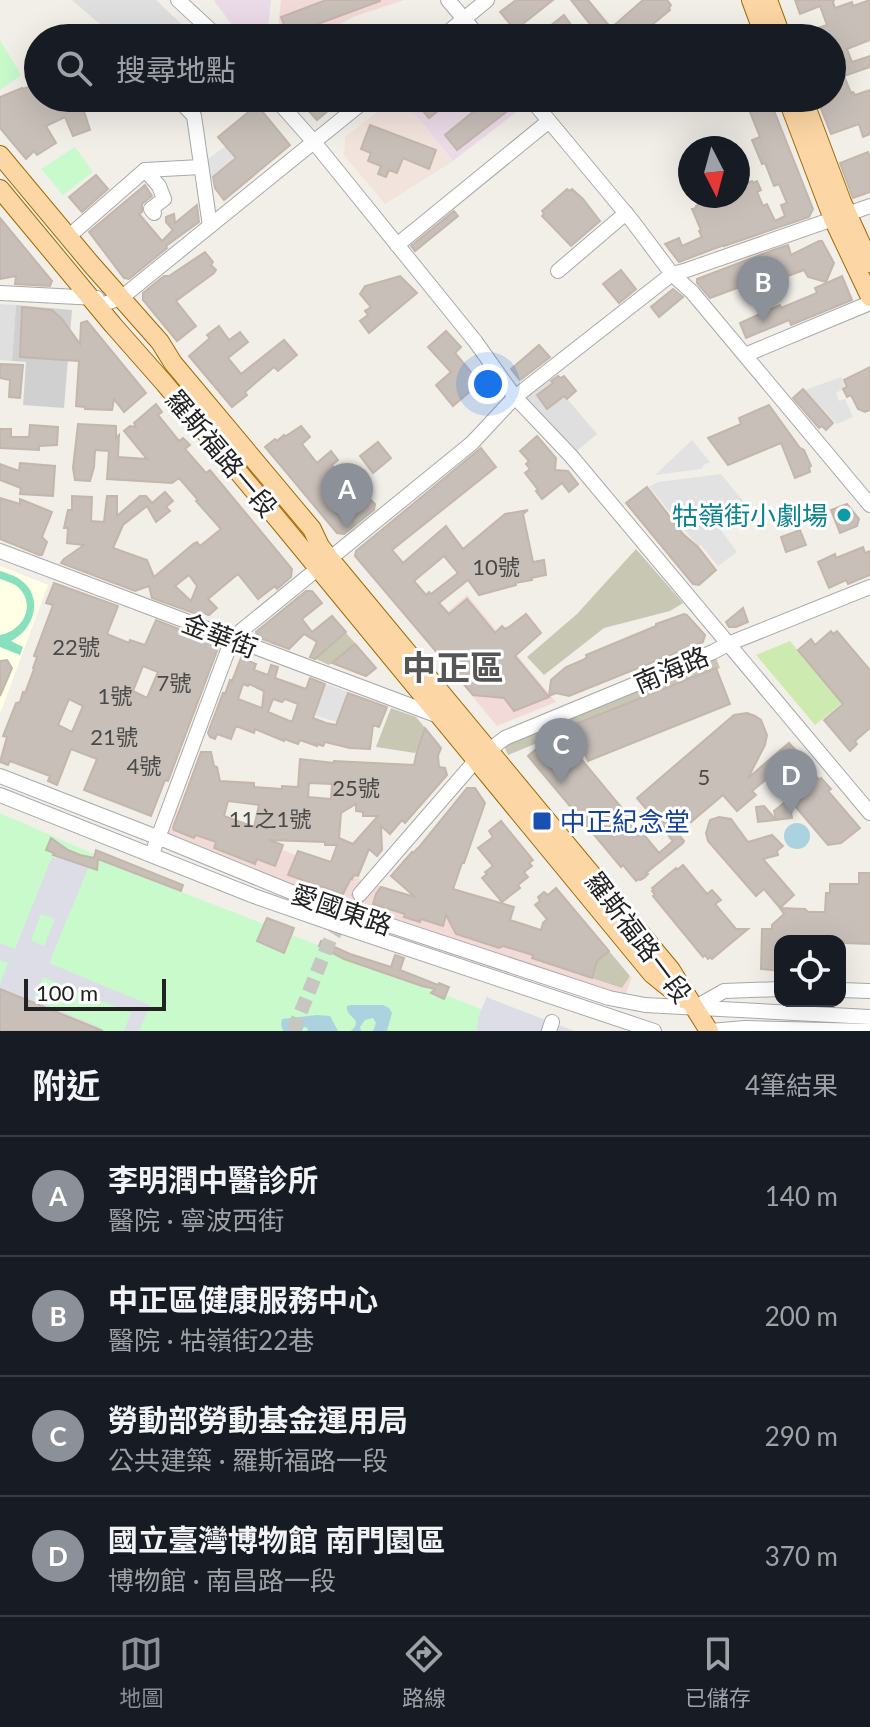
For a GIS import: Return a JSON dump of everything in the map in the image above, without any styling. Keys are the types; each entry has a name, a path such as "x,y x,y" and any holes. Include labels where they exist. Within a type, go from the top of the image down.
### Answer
{"main road":[{"path":"751,0 760,24"},
{"path":"768,0 777,24"},
{"path":"793,112 840,217 870,263"},
{"path":"807,112 870,300"},
{"path":"0,155 68,237 104,301"},
{"path":"0,168 75,257 104,301"},
{"path":"0,176 104,301"},
{"path":"0,189 104,301"},
{"name":"羅斯福路一段","path":"104,301 113,325 323,557 652,974 694,1009 710,1031"},
{"name":"羅斯福路一段","path":"104,301 160,342 182,374 312,529 323,557 441,717 482,755"}],"street":[{"path":"178,0 204,24"},
{"path":"448,0 469,24"},
{"path":"459,24 487,0"},
{"path":"190,112 194,116 210,226"},
{"path":"287,112 475,341 515,397 571,456 870,813"},
{"path":"0,293 104,301 210,226 351,112"},
{"path":"542,112 626,213 672,274 692,292 870,505"},
{"path":"397,245 549,121"},
{"path":"68,237 145,170 201,167"},
{"path":"145,170 159,186 164,199 151,209 154,213"},
{"path":"152,854 228,650 241,631 323,557 472,443 515,397 672,274 870,206"},
{"path":"558,271 626,213"},
{"path":"745,355 870,300"},
{"name":"金華街","path":"0,551 441,717"},
{"name":"南海路","path":"482,755 505,738 870,587"},
{"path":"360,894 482,755"},
{"name":"愛國東路","path":"0,776 339,910 609,998 694,1009 870,1017"},
{"name":"愛國東路","path":"0,795 254,896 654,1031"},
{"path":"694,1009 724,991 774,989"},
{"path":"846,990 870,991"},
{"path":"710,1031 745,1028 870,1031"}],"shaded area":[{"path":"72,0 156,0 181,24 100,24"},
{"path":"271,0 268,24 231,24 214,1"},
{"path":"281,0 404,0 340,24 278,24"},
{"path":"378,112 413,112 453,161 385,204 344,155 345,137"},
{"path":"413,112 517,112 453,161"},
{"path":"226,146 236,158 208,181 205,161"},
{"path":"0,304 16,305 12,361 0,360"},
{"path":"16,305 72,310 64,408 23,405 26,362 12,361"},
{"path":"545,373 597,434 572,455 524,401"},
{"path":"841,377 845,388 836,393 839,401 845,399 853,417 837,424 805,390"},
{"path":"692,440 710,462 701,469 655,475"},
{"path":"721,474 747,506 719,528 737,552 718,566 649,487 658,482"},
{"path":"636,549 683,603 670,611 604,628 544,675 527,657 577,614"},
{"path":"0,566 48,585 0,714"},
{"path":"467,595 556,702 497,726 421,635"},
{"path":"346,633 355,643 329,665 316,659"},
{"path":"712,648 720,668 508,755 499,735"},
{"path":"326,684 348,692 337,722 314,715"},
{"path":"391,708 416,717 425,728 415,753 376,747"},
{"path":"176,810 632,977 625,996 334,900 167,833"},
{"path":"59,853 89,866 49,963 150,1005 139,1031 124,1031 131,1013 43,977 34,1000 99,1027 98,1031 21,997 9,1026 9,993 0,989 8,963 0,960 0,943 15,949 52,857 56,859","holes":["41,914 55,919 44,946 31,940"]},
{"path":"609,951 630,976 622,988 592,978 597,961"},
{"path":"487,996 574,1031 477,1031 478,1018"}],"green space":[{"path":"0,40 21,75 0,90"},
{"path":"75,147 93,172 63,195 41,169"},
{"path":"0,571 16,577 32,593 34,611 31,620 11,641 23,647 20,655 0,647 0,635 21,623 27,609 26,602 18,587 0,579"},
{"path":"790,641 842,703 815,725 756,655"},
{"path":"0,813 171,888 538,1031 0,1031"}],"water":[{"path":"797,823 806,827 810,836 806,845 797,849 788,845 784,836 788,827"},
{"path":"383,1005 389,1008 392,1013 387,1031 373,1031 376,1023 373,1018 365,1020 361,1031 351,1031 356,1023 347,1010 347,1006"},
{"path":"330,1016 338,1031 307,1031 308,1028 304,1027 302,1031 283,1031 282,1019"}],"building":[{"path":"326,0 380,0 318,24 284,24 281,17"},
{"path":"516,0 553,0 523,24 510,24 500,12"},
{"path":"571,0 588,0 608,24 590,24"},
{"path":"643,0 667,0 670,10 653,24 616,24"},
{"path":"795,0 834,0 835,8 870,0 870,40 847,49 852,62 870,56 870,67 846,75 846,24 827,24 820,6 800,14"},
{"path":"564,15 570,24 553,24"},
{"path":"846,81 855,95 870,90 870,134 863,137 859,124 831,134 822,112 846,112"},
{"path":"22,89 24,112 84,112 90,130 73,136 65,117 46,126 56,143 37,155 34,151 26,159 0,128 0,97"},
{"path":"248,112 263,112 290,145 224,200 215,188 213,177 236,158 218,137"},
{"path":"310,112 326,112 317,120"},
{"path":"473,112 506,112 457,150 445,135"},
{"path":"750,112 775,112 813,209 809,217 679,262 665,244 679,238 682,246 702,237 692,209 750,208 750,182 757,181 761,190 757,192 763,206 767,204 775,221 785,216 781,205 787,203 779,184 774,186 752,140 760,137"},
{"path":"370,125 436,150 429,169 403,158 397,173 389,170 386,177 378,174 381,166 368,161 371,153 361,149"},
{"path":"868,152 870,192 853,198 840,163"},
{"path":"96,175 108,189 82,212 69,197"},
{"path":"145,185 152,196 142,204 139,214 162,241 173,230 166,217 174,214 175,223 197,205 199,222 129,279 124,278 89,232"},
{"path":"567,189 572,189 583,199 600,221 571,246 542,216 542,211"},
{"path":"454,211 458,216 415,251 411,246"},
{"path":"0,218 52,281 50,286 15,284 16,276 0,279"},
{"path":"822,241 834,263 826,282 808,277 804,270 747,291 745,285 710,298 697,283 697,279 773,250 788,245 791,255"},
{"path":"205,252 216,270 176,301 196,326 177,341 143,300 143,293 164,276 169,276"},
{"path":"621,270 636,289 619,303 603,284"},
{"path":"400,276 417,293 369,333 360,321 368,315 365,311 371,307 360,294 365,286"},
{"path":"842,276 852,300 791,325 789,320 746,338 740,323 817,293 815,288"},
{"path":"673,289 683,297 659,317 651,307"},
{"path":"22,307 52,310 80,344 81,323 87,321 146,393 124,412 114,399 112,410 76,406 79,361 20,357"},
{"path":"219,326 229,340 240,332 248,342 228,358 241,374 284,340 297,355 278,371 274,367 232,407 189,356"},
{"path":"446,331 461,347 455,353 480,383 453,406 436,385 451,372 428,347"},
{"path":"539,345 550,357 520,380 511,369"},
{"path":"0,364 23,365 20,398 9,397 10,380 0,378"},
{"path":"870,367 870,410 865,412 858,409 851,395 847,397 843,389 847,387 844,380"},
{"path":"558,376 564,376 576,391 547,409 537,395"},
{"path":"803,389 833,423 826,430 822,426 819,428 793,398"},
{"path":"156,404 162,412 158,415 179,441 183,438 190,445 185,449 206,473 210,470 292,569 291,577 258,599 238,574 208,599 217,608 209,615 203,613 202,616 152,598 149,586 135,591 61,563 84,545 67,543 68,528 64,528 68,510 72,510 72,496 92,497 91,521 104,522 107,496 117,496 117,516 140,496 146,496 152,503 165,492 173,501 166,507 170,511 156,522 147,506 123,525 113,548 147,560 154,577 193,544 197,542 200,546 221,529 179,478 172,483 107,479 109,451 95,450 90,481 75,480 73,468 78,424 116,426 116,438 119,435 118,457 147,459 124,431 130,426 136,427 134,423","holes":["189,575 197,586 191,601 175,586"]},
{"path":"769,405 804,450 811,466 810,472 795,478 781,443 728,465 708,438 741,424 739,418"},
{"path":"30,425 58,427 57,445 39,446 39,450 0,448 0,429 11,429 11,437 29,437"},
{"path":"301,426 310,437 302,444 317,463 331,451 338,460 332,465 345,482 348,480 362,496 365,494 375,504 374,510 344,534 337,533 265,447"},
{"path":"537,436 556,458 555,470 568,471 578,484 569,492 562,483 542,499 525,473 530,469 526,464 529,461 520,451"},
{"path":"378,442 391,458 373,473 360,456"},
{"path":"481,448 496,467 392,550 403,563 446,526 463,549 505,514 528,510 523,514 533,562 544,560 546,575 479,595 468,580 439,603 449,614 467,599 495,633 526,614 541,633 515,656 549,697 514,711 504,698 473,695 355,556 356,551","holes":["444,556 458,573 426,595 414,581"]},
{"path":"20,463 55,466 53,496 20,494 21,488 0,480 0,464 19,471"},
{"path":"647,487 716,570 699,585 693,584 626,503"},
{"path":"0,498 20,504 20,499 52,512 42,537 47,542 42,555 0,539"},
{"name":"牯嶺街小劇場","path":"847,504 859,519 857,526 840,533 831,510"},
{"path":"800,530 806,545 786,552 781,537"},
{"path":"863,547 865,553 870,551 870,575 848,584 846,580 829,588 818,562"},
{"path":"54,583 118,606 107,634 129,643 130,640 145,645 156,620 215,643 218,648 168,781 165,780 151,816 84,790 97,759 71,749 57,785 48,781 50,776 10,761 8,765 0,762 7,737 3,736 16,703 25,693 37,657 34,656 53,605 46,603","holes":["143,666 158,672 147,698 133,691","69,699 83,706 72,732 58,725"]},
{"path":"306,591 312,591 322,603 302,619 312,632 332,616 346,632 315,659 310,657 317,642 304,634 289,649 257,637 256,632"},
{"path":"743,608 748,622 729,627 726,622"},
{"path":"684,614 705,635 703,642 569,696 556,693 549,696 551,680 566,667 583,660 586,655"},
{"path":"831,631 833,634 837,631 870,670 870,728 855,741 857,744 850,751 824,720 843,704 798,650 811,639 815,645"},
{"path":"355,644 376,668 366,676 332,663"},
{"path":"241,658 256,664 254,670 268,675 271,665 278,667 275,678 306,689 310,678 325,684 313,718 336,725 348,693 387,707 379,727 373,725 370,749 325,742 323,746 317,746 300,740 298,744 255,729 254,733 236,726 231,739 217,734 215,739 208,733 223,693 232,681","holes":["243,684 264,691 262,708 238,699","273,699 298,704 292,722 268,712"]},
{"path":"7,660 12,668 0,696 0,661"},
{"path":"716,668 730,704 588,761 573,725"},
{"path":"747,713 761,720 767,735 748,778 789,743 798,753 752,791 756,795 737,811 723,795 691,822 685,814 671,826 683,843 644,878 636,881 528,756 558,731 659,853 673,841 637,798 734,715"},
{"path":"425,728 441,748 439,767 445,768 447,775 405,823 402,820 390,834 381,826 382,850 377,856 369,849 358,876 351,878 343,894 288,875 298,851 331,862 337,845 269,840 283,845 275,866 257,859 255,864 214,848 216,842 196,835 194,838 173,828 201,752 211,752 220,781 282,789 282,786 298,787 300,759 414,765","holes":["309,783 332,784 331,799 308,797","228,801 259,805 254,827 224,816","356,804 356,811 363,812 363,816 378,816 353,844 339,838 341,813"]},
{"path":"816,776 831,789 828,791 860,828 841,843 828,845 789,799"},
{"path":"467,788 475,788 485,803 453,889 514,907 510,920 541,930 547,919 535,905 544,892 548,895 556,888 609,951 597,961 592,978 532,958 533,955 456,934 446,915 443,926 404,917 405,914 373,904 381,887 415,897 391,876"},
{"path":"789,799 792,818 776,820 774,811"},
{"path":"764,806 776,820 758,822 756,807"},
{"path":"719,817 731,819 748,842 772,835 783,846 777,851 778,855 763,859 794,895 780,908 764,889 756,896 708,841 706,833 710,820"},
{"path":"501,821 533,860 529,863 532,866 524,872 528,877 518,885 520,888 502,902 482,878 493,866 478,848 493,837 489,831"},
{"path":"51,838 80,855 94,858 96,850 183,885 181,891 98,859 97,870 53,855 46,850"},
{"path":"683,865 707,894 712,890 721,900 715,904 736,929 748,929 712,959 703,957 653,896 652,888"},
{"path":"859,873 870,873 870,944 846,943 846,935 774,935 774,970 761,969 762,929 772,929 772,925 784,914 780,908 825,912 830,884 859,884"},
{"path":"267,918 294,928 284,953 257,941"},
{"path":"321,941 391,967 395,955 404,958 400,970 449,987 444,999 431,993 435,989 344,959 319,946"},
{"path":"0,989 103,1031 0,1031"}],"tunnel":[{"path":"293,1031 330,940 360,894"}],"place":[{"name":"中正區健康服務中心","path":"763,322"},
{"name":"牯嶺街小劇場","path":"844,515"},
{"name":"李明潤中醫診所","path":"347,529"},
{"name":"勞動部勞動基金運用局","path":"561,784"},
{"name":"國立臺灣博物館 南門園區","path":"791,815"},
{"name":"中正紀念堂","path":"542,821"}],"district":[{"name":"中正區","path":"453,666"}]}
